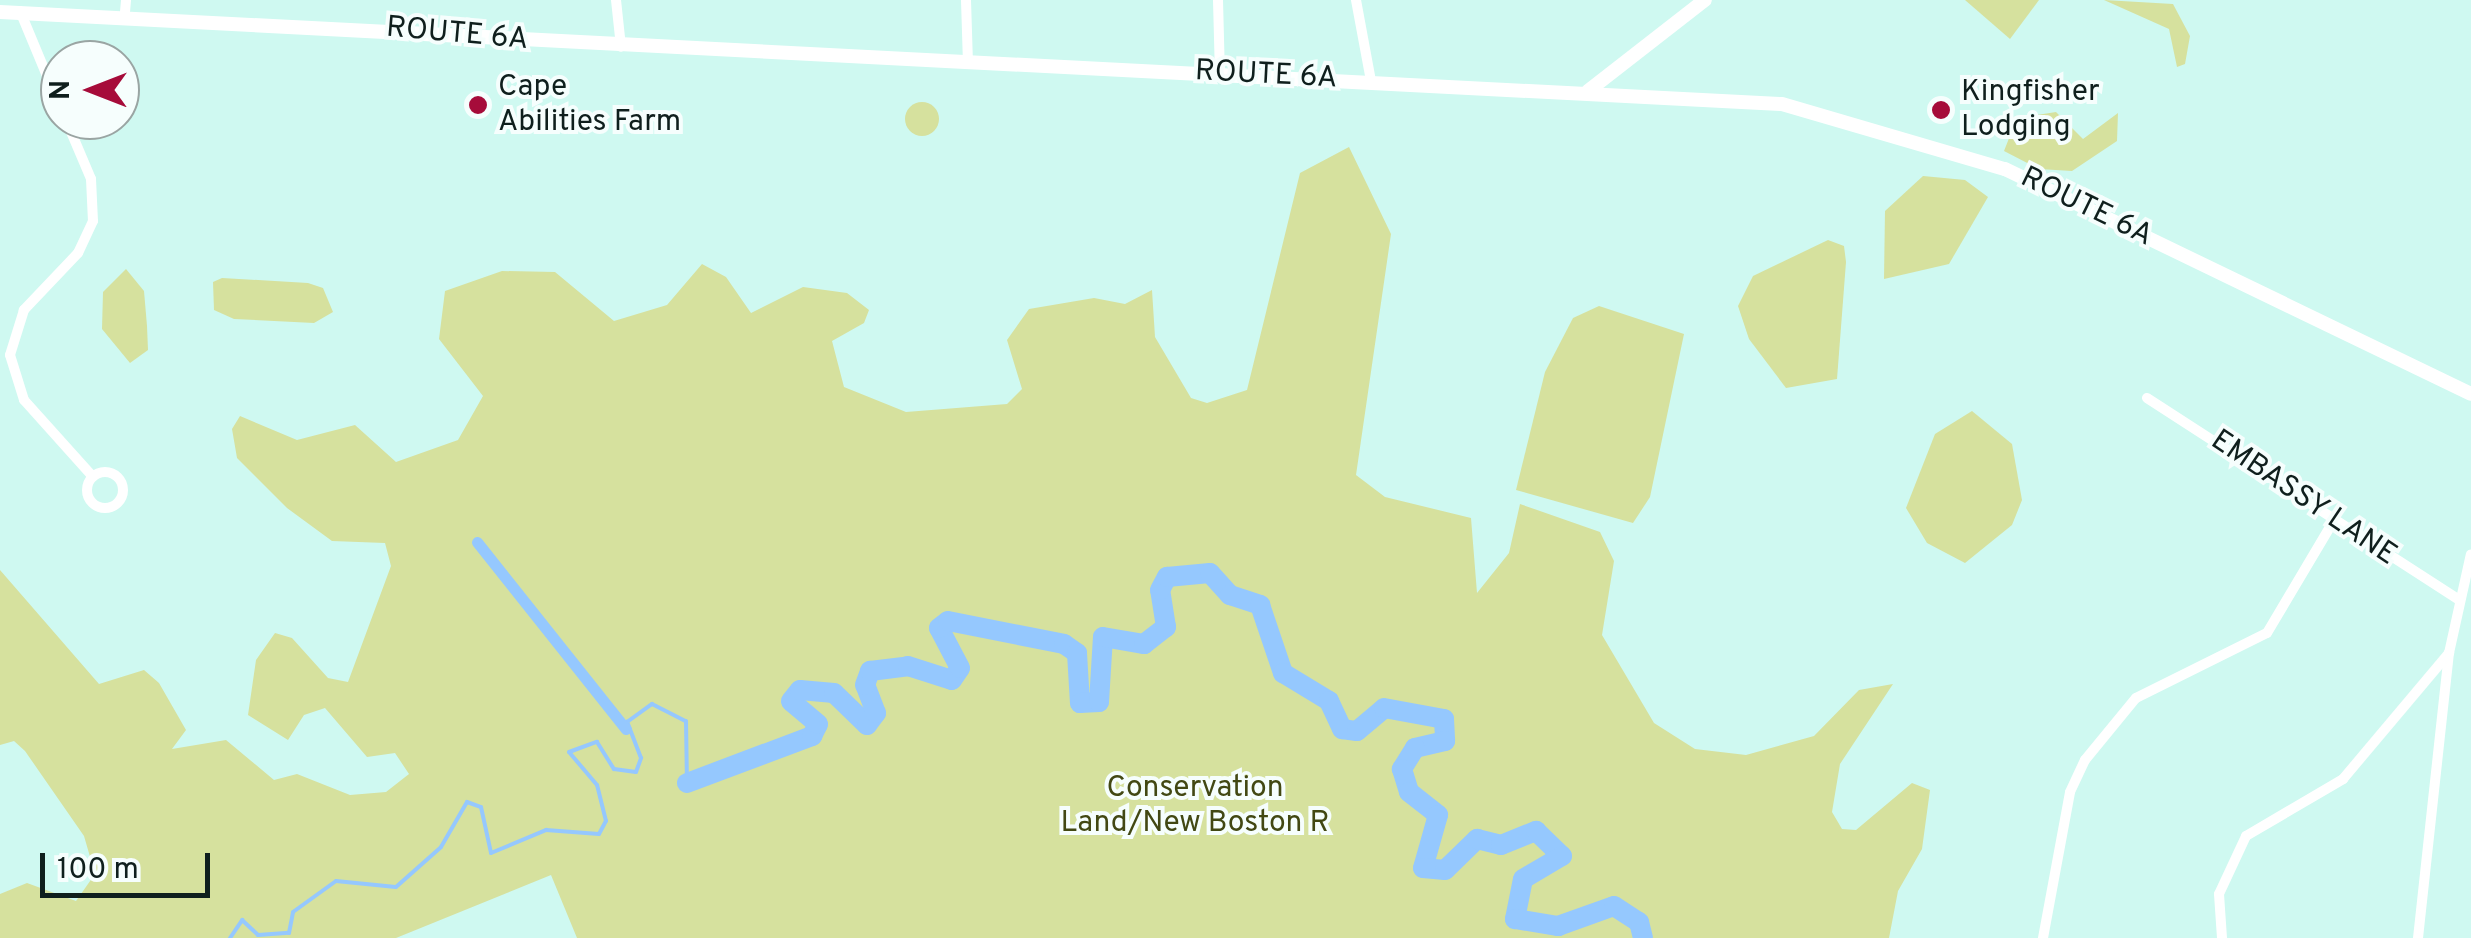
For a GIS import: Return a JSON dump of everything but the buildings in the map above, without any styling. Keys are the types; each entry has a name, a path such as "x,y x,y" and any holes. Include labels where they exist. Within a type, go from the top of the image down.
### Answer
{"main road":[{"path":"1588,91 1705,0"},
{"name":"ROUTE 6A","path":"0,12 126,6 621,48 1588,91 1782,104 1974,157 2471,394"}],"street":[{"path":"616,0 621,48"},
{"path":"966,0 968,64"},
{"path":"1218,0 1220,74"},
{"path":"1356,0 1371,81"},
{"path":"20,11 40,59"},
{"path":"75,140 91,178 93,221 78,253 24,310 10,354 24,400 93,476"},
{"name":"EMBASSY LANE","path":"2147,398 2333,522 2459,600"},
{"path":"2042,938 2070,792 2085,760 2136,698 2267,633 2333,522"},
{"path":"2418,938 2448,653 2471,554"},
{"path":"2222,938 2219,894 2246,836 2343,779 2448,653"}],"green space":[{"path":"1965,0 2039,0 2010,39"},
{"path":"2104,0 2173,4 2190,36 2185,64 2177,67 2169,29"},
{"path":"922,102 934,107 939,119 934,131 922,136 910,131 905,119 910,107"},
{"path":"2056,112 2083,139 2118,113 2117,141 2072,171 2039,169 2004,151 2017,118"},
{"name":"Conservation Land/New Boston R","path":"1349,147 1391,234 1356,475 1385,497 1471,518 1477,593 1509,553 1520,504 1600,532 1614,561 1602,635 1654,723 1695,749 1746,755 1814,736 1859,690 1893,684 1840,764 1832,812 1842,829 1856,830 1912,783 1930,790 1922,849 1898,891 1889,938 577,938 551,875 396,938 0,938 0,894 27,883 76,901 95,874 84,836 25,751 14,741 0,745 0,570 99,684 144,670 159,683 186,730 172,749 226,740 274,780 297,774 350,795 386,792 409,774 395,753 367,757 325,708 304,715 288,740 248,715 256,660 275,633 292,638 328,678 348,682 391,566 385,543 332,541 287,508 237,458 232,429 240,416 297,440 355,425 396,462 458,440 483,396 439,339 445,291 502,271 555,272 614,321 667,305 702,264 726,277 751,313 803,287 847,293 869,310 864,323 832,341 844,387 906,412 1007,404 1022,389 1007,340 1029,309 1094,298 1125,304 1152,290 1155,337 1191,398 1207,403 1247,390 1300,173"},
{"path":"1923,176 1965,180 1988,197 1949,264 1884,279 1885,211"},
{"path":"1828,240 1844,246 1846,262 1837,379 1786,388 1749,339 1738,306 1753,276"},
{"path":"126,269 144,291 147,326 148,350 130,363 102,329 103,292"},
{"path":"222,278 308,283 323,288 333,312 314,323 234,319 214,310 213,282"},
{"path":"1599,306 1684,334 1650,497 1633,523 1516,490 1545,372 1573,318"},
{"path":"1972,411 2012,444 2022,500 2012,525 1965,563 1927,543 1906,508 1935,434"}],"waterway":[{"path":"477,542 626,729"},
{"path":"687,783 812,736 818,724 791,701 800,690 834,693 867,725 876,713 865,685 870,671 908,666 952,680 960,668 939,628 948,621 1064,644 1077,653 1080,703 1099,702 1103,637 1144,644 1166,627 1160,590 1167,577 1210,573 1230,595 1260,605 1283,673 1329,701 1342,729 1357,731 1384,708 1444,719 1445,741 1415,748 1402,769 1409,792 1438,815 1423,868 1445,870 1477,839 1501,845 1536,831 1562,856 1523,879 1515,919 1558,926 1614,906 1639,922 1643,938"},
{"path":"230,938 242,920 258,935 289,933 293,912 336,881 396,887 441,847 467,802 481,807 491,853 546,830 599,834 606,821 597,785 569,752 597,742 614,769 636,772 641,758 627,722 652,704 686,721 687,783"}],"place":[{"name":"Cape Abilities Farm","path":"478,105"},
{"name":"Kingfisher Lodging","path":"1941,110"}]}
